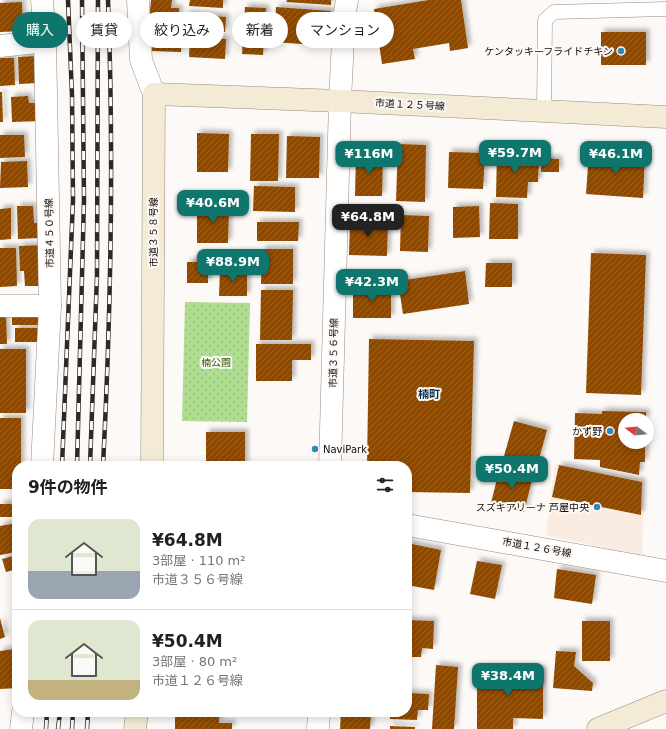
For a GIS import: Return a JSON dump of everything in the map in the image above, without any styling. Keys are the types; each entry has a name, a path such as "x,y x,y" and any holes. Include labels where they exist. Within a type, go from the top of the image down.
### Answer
{"street":[{"name":"市道４５０号線","path":"42,0 43,12"},
{"name":"市道３５８号線","path":"138,0 141,60 154,94 152,461"},
{"name":"市道３５６号線","path":"330,461 340,101 344,18 348,0"},
{"path":"0,46 12,45"},
{"name":"市道４５０号線","path":"42,461 50,306 45,48"},
{"name":"市道１２５号線","path":"154,94 340,101 666,117"},
{"path":"0,306 50,306"},
{"name":"市道１２６号線","path":"412,525 666,571"},
{"path":"598,729 666,701"},
{"path":"21,729 22,717"},
{"path":"135,729 136,717"},
{"path":"318,729 319,717"}],"lane":[{"path":"544,111 545,20 554,12 666,9"}],"shaded area":[{"name":"スズキアリーナ 芦屋中央","path":"555,464 645,479 642,556 546,535"}],"green space":[{"name":"楠公園","path":"185,302 250,303 247,422 182,421"}],"building":[{"path":"151,0 172,0 171,8 179,8 179,12 150,12"},
{"path":"190,0 223,0 223,8 189,6"},
{"path":"287,0 331,0 331,5 286,2"},
{"path":"429,0 461,0 468,48 450,51 449,43 413,49 415,59 382,64 380,48 394,48 394,12 374,12 374,9"},
{"path":"22,2 22,12 12,12 12,31 0,32 0,3"},
{"path":"245,7 266,8 266,12 245,12"},
{"path":"276,7 331,11 296,12 296,44 288,43 288,12 276,12"},
{"path":"224,17 226,17 224,32"},
{"path":"601,32 646,32 646,65 601,65"},
{"path":"224,39 226,39 225,59 189,57 189,48 224,48"},
{"path":"152,48 181,48 181,52 152,51"},
{"path":"242,48 263,48 263,55 242,54"},
{"path":"37,56 38,83 19,84 18,57"},
{"path":"0,58 14,58 15,85 0,86"},
{"path":"0,92 2,92 3,122 0,122"},
{"path":"28,96 29,103 41,103 42,121 12,122 11,97"},
{"path":"197,133 229,134 228,172 197,172"},
{"path":"251,134 279,134 278,181 250,181"},
{"path":"0,135 24,135 25,157 0,158"},
{"path":"287,136 320,137 319,178 286,178"},
{"path":"398,144 426,145 425,202 396,201"},
{"path":"449,152 485,153 483,189 448,188"},
{"path":"497,152 528,152 528,158 539,158 538,182 528,182 527,198 496,197"},
{"path":"589,152 645,155 643,198 586,194"},
{"path":"356,154 383,155 382,196 355,196"},
{"path":"541,158 559,159 559,172 541,172"},
{"path":"27,161 28,187 0,188 1,162"},
{"path":"254,186 295,187 295,212 253,211"},
{"path":"490,203 518,204 518,239 489,239"},
{"path":"197,205 229,206 228,243 197,243"},
{"path":"17,206 33,206 34,223 40,223 41,238 18,239"},
{"path":"479,206 480,237 453,238 453,207"},
{"path":"11,208 11,239 0,240 0,209"},
{"path":"401,215 429,216 428,252 400,251"},
{"path":"350,220 388,221 387,256 349,255"},
{"path":"257,222 299,222 298,241 257,241"},
{"path":"44,245 45,286 25,286 24,271 20,271 19,246"},
{"path":"0,248 16,248 17,286 0,287"},
{"path":"262,249 293,249 293,284 261,284"},
{"path":"591,253 646,255 641,395 586,393"},
{"path":"187,262 208,262 208,283 187,283"},
{"path":"486,263 512,263 512,287 485,287"},
{"path":"220,270 247,270 247,296 219,296"},
{"path":"465,271 469,304 403,314 398,281"},
{"path":"353,288 391,288 391,318 353,318"},
{"path":"261,290 293,290 292,340 260,340"},
{"path":"12,310 44,310 44,325 12,325"},
{"path":"0,313 6,313 7,344 0,344"},
{"path":"15,328 42,328 42,342 15,342"},
{"path":"369,339 474,341 470,493 412,492 412,461 367,461"},
{"path":"256,344 311,344 311,360 292,360 292,381 256,381"},
{"path":"0,349 26,349 26,413 0,413"},
{"path":"602,411 646,412 618,413 618,449 645,449 645,462 640,462 639,475 600,467 600,460 574,459 575,413 602,414"},
{"path":"0,418 21,418 21,461 12,461 12,489 0,489"},
{"path":"514,421 547,430 537,466 504,456"},
{"path":"206,432 245,432 245,461 206,461"},
{"path":"559,465 642,482 641,515 552,497"},
{"path":"500,467 533,476 524,512 491,503"},
{"path":"0,504 12,504 12,517 0,517"},
{"path":"12,524 12,553 0,555 0,526"},
{"path":"412,544 441,550 434,590 412,586"},
{"path":"12,556 12,570 6,572 2,559"},
{"path":"477,561 502,565 495,599 470,594"},
{"path":"557,569 596,575 592,604 554,598"},
{"path":"0,618 5,637 0,639"},
{"path":"412,620 434,621 433,649 422,648 421,657 412,657"},
{"path":"582,621 610,621 610,661 582,661"},
{"path":"12,649 12,688 0,689 0,651"},
{"path":"556,651 576,652 574,666 593,683 592,691 553,688"},
{"path":"436,665 458,667 454,729 432,729"},
{"path":"477,669 543,669 543,719 513,718 513,729 477,729"},
{"path":"412,693 429,694 428,710 418,710 417,720 390,719 390,717 412,717"},
{"path":"175,717 219,717 219,723 232,723 232,729 175,729"},
{"path":"341,717 371,717 370,729 340,729"},
{"path":"390,726 415,727 415,729 390,729"}],"railway":[{"path":"62,461 73,200 72,95 68,0"},
{"path":"77,461 84,200 82,0"},
{"path":"90,461 97,275 98,0"},
{"path":"103,461 111,233 111,116 108,0"},
{"path":"46,729 47,717"},
{"path":"58,729 59,717"},
{"path":"72,729 73,717"},
{"path":"87,729 88,717"}],"place":[{"name":"ケンタッキーフライドチキン","path":"621,51"},
{"name":"かず野","path":"610,431"},
{"name":"NaviPark","path":"315,449"},
{"name":"スズキアリーナ 芦屋中央","path":"597,507"}],"district":[{"name":"楠町","path":"429,394"}]}
